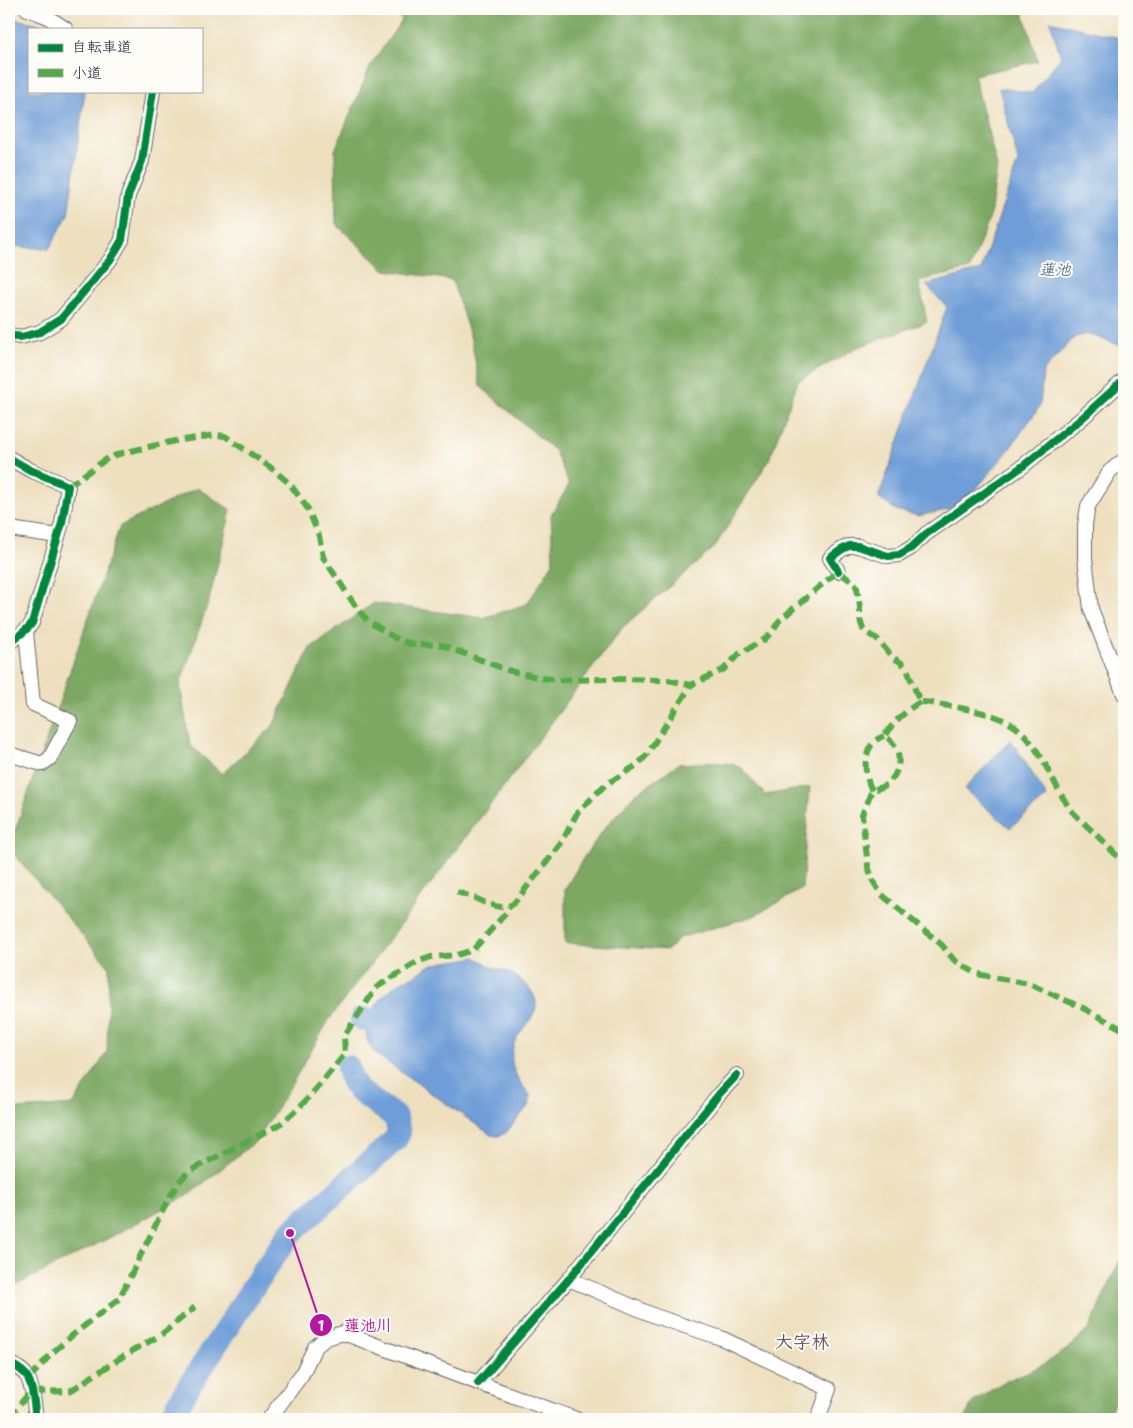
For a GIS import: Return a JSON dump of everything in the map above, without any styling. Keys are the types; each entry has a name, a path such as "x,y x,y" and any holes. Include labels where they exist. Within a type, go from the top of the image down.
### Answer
{"street":[{"path":"26,9 46,16 64,28"},
{"path":"9,335 21,337 40,332 61,319 110,260 122,240 128,196 142,161 153,92"},
{"path":"838,571 830,558 849,546 858,546 888,556 899,555 911,548 926,534 1023,466 1081,419 1124,380"},
{"path":"9,458 30,470 68,486 62,523 32,623 26,632 9,643"},
{"path":"1124,460 1110,471 1088,506 1085,525 1085,558 1091,609 1124,694"},
{"path":"9,531 10,529 58,536"},
{"path":"9,754 42,764 50,758 70,721 33,704 26,632"},
{"path":"478,1383 569,1279 720,1093 737,1075"},
{"path":"569,1279 655,1316 721,1338 830,1389 818,1419"},
{"path":"269,1419 302,1374 315,1347 326,1338 343,1333 576,1419"},
{"path":"9,1362 28,1377 36,1419"}],"green space":[{"path":"394,9 1022,9 1038,61 974,75 997,167 990,217 970,269 919,281 927,322 858,347 798,381 769,460 714,548 623,627 329,1020 256,1141 190,1194 9,1289 9,1104 18,1109 73,1105 107,1052 109,967 9,848 120,526 197,488 231,510 209,600 180,685 190,745 222,774 273,726 310,648 374,603 483,618 527,604 553,563 551,515 569,485 555,451 480,386 471,339 452,280 385,270 336,224 335,150 371,65 402,20"},
{"path":"713,762 732,764 743,769 765,795 810,787 802,889 754,916 679,938 668,950 565,943 565,889 584,857 604,829 634,795 678,764"},
{"path":"1124,1250 1124,1380 1107,1419 964,1419 973,1402 1002,1383 1041,1366 1066,1350 1089,1329"}],"water":[{"path":"9,18 36,23 45,28 28,28 28,92 85,92 68,215 49,249 9,246"},
{"name":"蓮池","path":"1050,21 1124,39 1124,347 1089,334 1075,337 1043,371 1040,406 1008,451 971,495 947,510 918,516 896,510 878,498 947,307 926,285 981,270 1018,161 999,88 1032,93 1061,57"},
{"path":"1011,740 1047,797 1010,828 964,789"},
{"path":"475,957 491,967 506,971 523,982 532,992 536,1004 534,1014 519,1034 512,1051 513,1066 516,1074 531,1096 529,1105 506,1133 498,1136 491,1135 377,1055 367,1037 369,1019 373,1011 378,1002 391,989 429,966"}],"waterway":[{"path":"362,1019 401,1025"},
{"path":"170,1419 188,1388 290,1233 395,1140 399,1133 394,1116 359,1091 351,1079 348,1067"}],"marked path":[{"path":"68,486 108,458 122,453 175,441 216,435 225,436 270,467 290,484 308,509 319,536 323,557 358,610 368,621 395,638 411,644 442,645 507,670 541,678 561,680 668,680 691,685 723,670 740,653 764,640 779,621 838,571 855,584 857,588 860,620 863,629 878,640 892,657 902,663 907,669 920,702 983,713 1003,720 1022,732 1040,757 1070,809 1124,863"},
{"path":"457,892 499,907 509,906 514,903 562,842 577,813 605,785 637,765 646,756 691,685"},
{"path":"920,702 900,717 884,736 895,747 899,761 895,775 890,781 884,786 872,790 862,815 868,866 873,881 881,894 942,945 954,960 977,974 1029,984 1081,1007 1124,1030"},
{"path":"872,790 867,775 866,759 871,745 884,736"},
{"path":"28,1377 53,1352 119,1299 170,1196 188,1172 277,1126 313,1092 345,1054 344,1036 377,987 417,962 431,957 457,955 473,950 506,913 509,907"},
{"path":"9,1418 32,1392 70,1391 122,1357 162,1334 195,1307"}],"cycle path":[{"path":"9,335 21,337 40,332 61,319 110,260 122,240 128,196 142,161 153,92"},
{"path":"838,571 830,558 849,546 858,546 888,556 899,555 911,548 926,534 1023,466 1081,419 1124,380"},
{"path":"9,458 30,470 68,486 62,523 32,623 24,632 9,643"},
{"path":"478,1383 569,1279 720,1093 737,1075"},
{"path":"9,1363 27,1375 33,1393 36,1419"}],"place":[{"name":"蓮池川","path":"290,1233"}],"district":[{"name":"大字林","path":"802,1342"}]}
